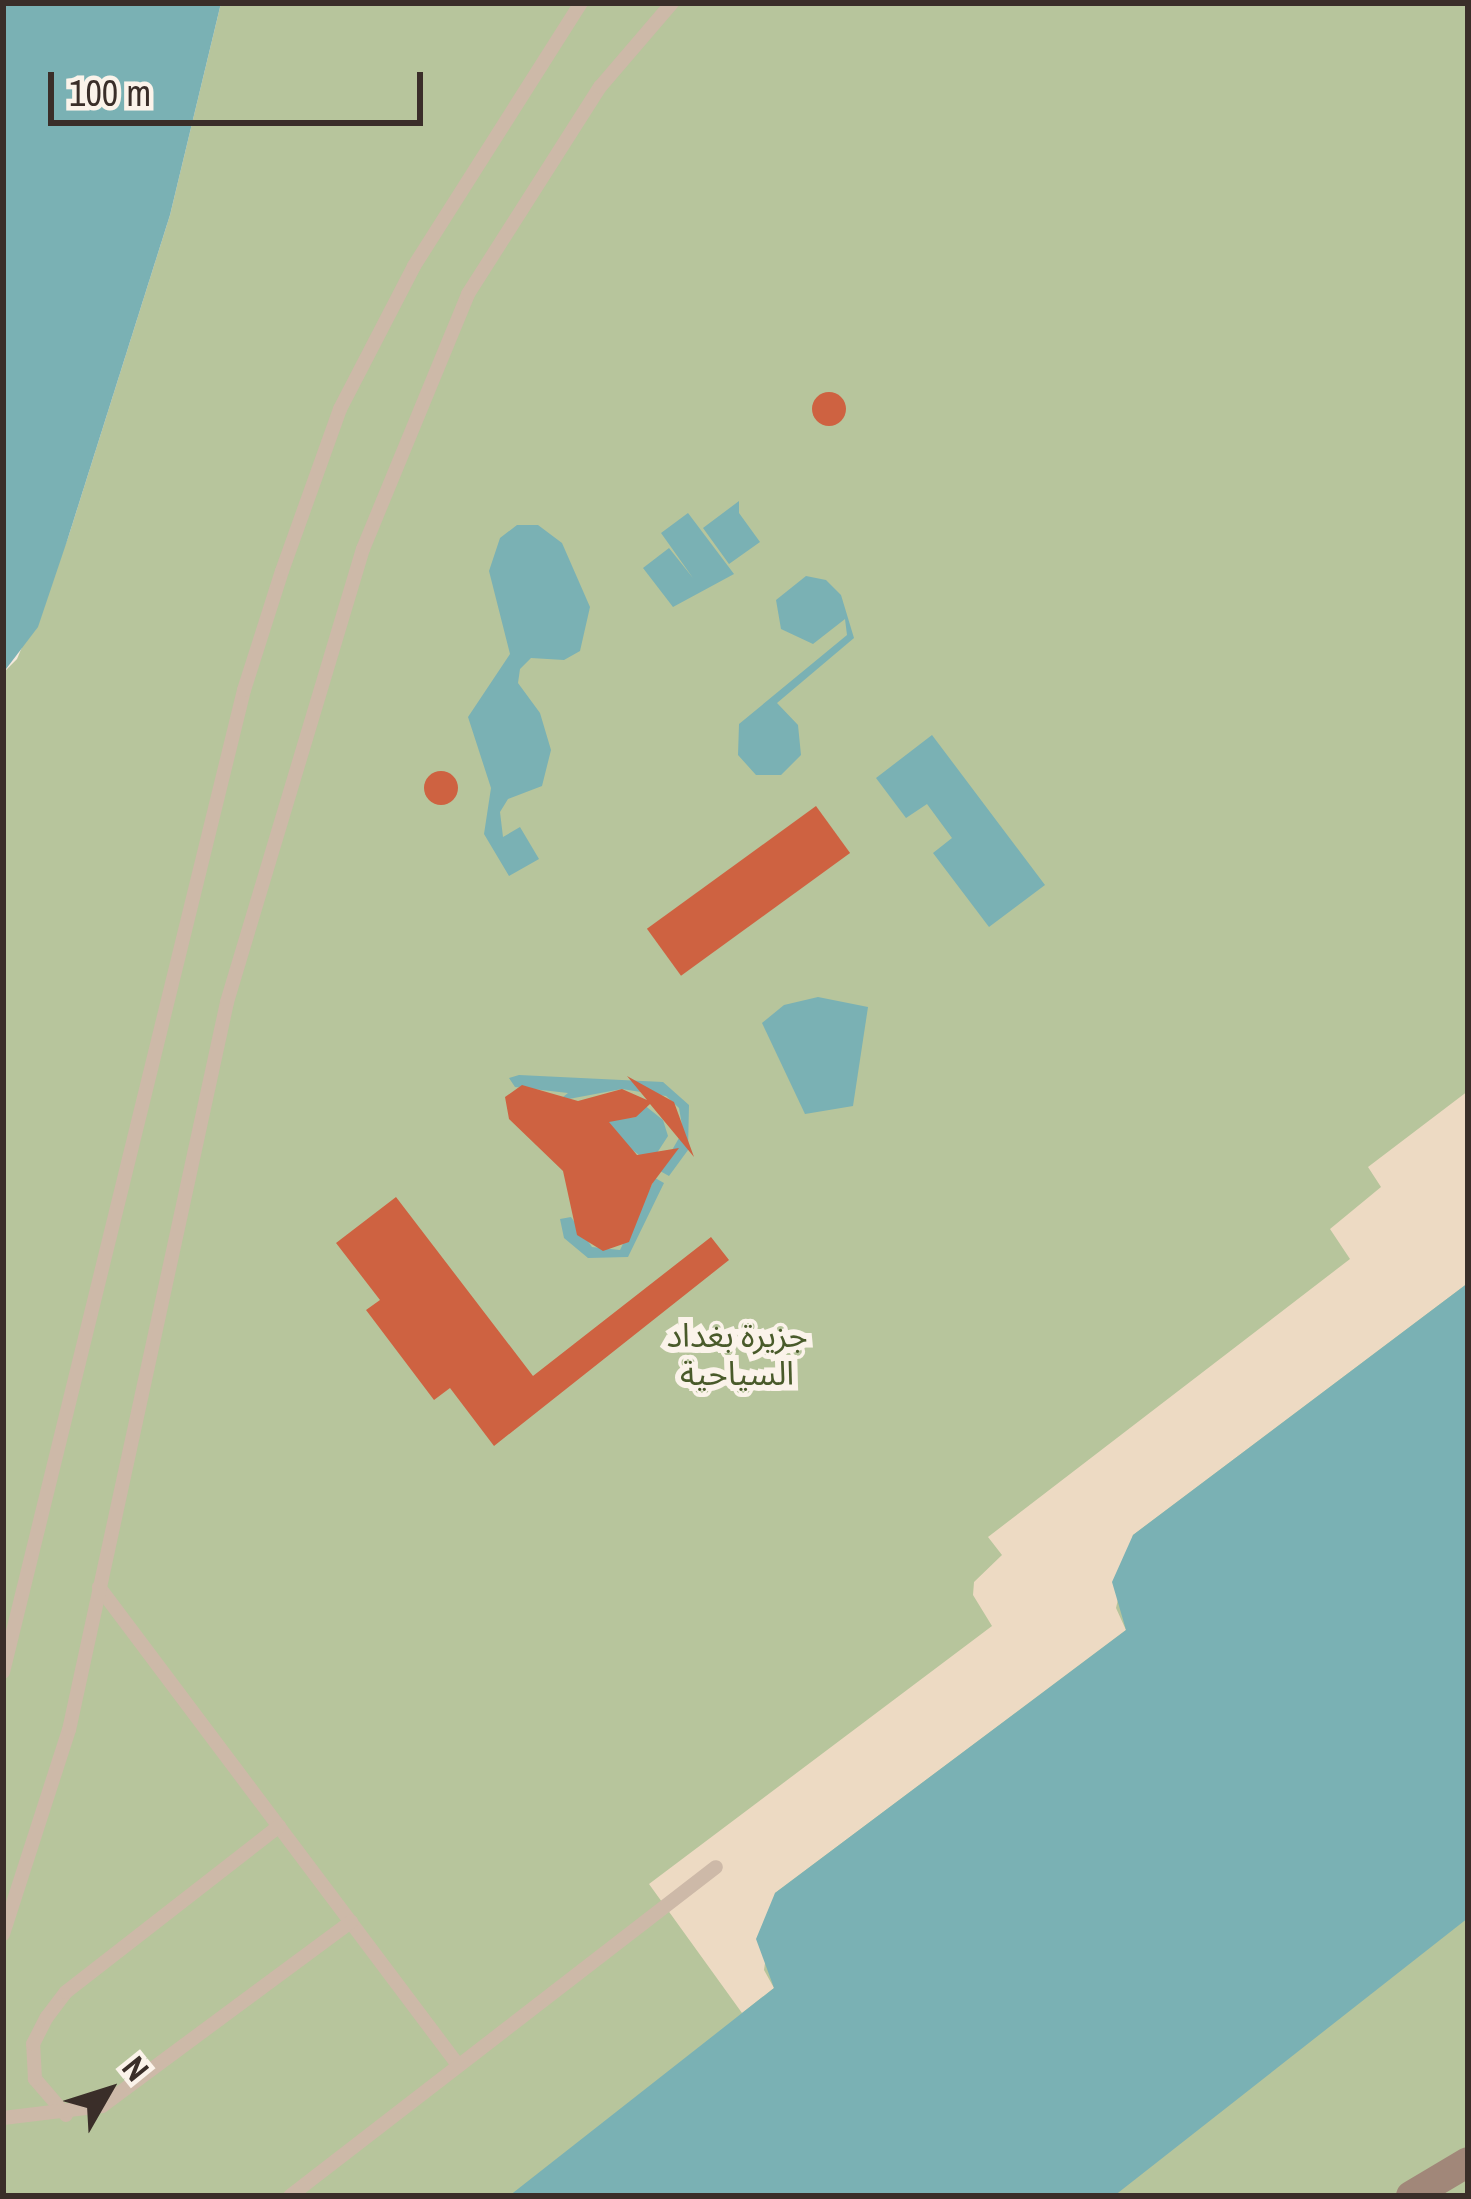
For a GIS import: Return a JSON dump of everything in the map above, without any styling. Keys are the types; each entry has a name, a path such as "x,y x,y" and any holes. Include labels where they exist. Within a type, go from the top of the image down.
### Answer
{"main road":[{"path":"1411,2196 1468,2162"}],"lane":[{"path":"3,1672 244,691 282,571 340,409 414,266 581,3"},
{"path":"3,1934 69,1730 227,1002 364,549 468,294 600,87 672,3"},
{"path":"99,1587 458,2065"},
{"path":"66,2115 35,2079 33,2044 47,2017 66,1992 278,1826"},
{"path":"290,2196 716,1867"},
{"path":"3,2118 66,2115 102,2106 351,1922"}],"green space":[{"name":"جزيرة بغداد السياحية","path":"221,3 1468,3 1468,2196 3,2196 3,673 17,659 68,538 170,215"}],"shaded area":[{"path":"1468,1091 1468,1283 1133,1535 1116,1608 1126,1630 775,1893 764,1970 774,1988 742,2013 649,1884 992,1626 973,1595 974,1582 1002,1555 988,1537 1350,1259 1330,1229 1381,1187 1368,1167"}],"water":[{"path":"3,3 221,3 170,215 68,538 38,627 3,673"},
{"path":"739,501 739,513 760,542 729,564 703,528"},
{"path":"688,513 734,574 673,607 643,568 669,548 693,578 661,533"},
{"path":"517,525 538,525 562,543 590,607 580,651 564,660 531,658 520,669 518,683 540,713 551,750 542,786 508,799 500,812 503,837 520,827 539,859 509,876 484,834 491,788 468,717 510,654 489,571 500,538"},
{"path":"806,576 826,580 841,595 854,638 777,703 798,725 801,755 781,775 756,775 738,755 739,724 847,635 845,619 813,644 781,629 776,600"},
{"path":"932,735 1045,885 989,927 933,853 952,838 927,804 906,818 876,778"},
{"path":"818,997 868,1007 853,1106 805,1114 762,1023 784,1005"},
{"path":"509,1078 663,1082 689,1105 688,1150 669,1176 660,1171 683,1131 679,1108 666,1096 622,1089 558,1101 568,1093 515,1087"},
{"path":"643,1104 663,1120 668,1136 657,1153 639,1155 596,1122 636,1117"},
{"path":"655,1178 664,1183 628,1257 588,1258 564,1238 560,1219 571,1217 592,1247 620,1250"},
{"path":"1468,1283 1468,1918 1114,2196 509,2196 774,1988 756,1939 775,1893 1126,1630 1112,1582 1133,1535"}],"building":[{"path":"829,392 841,397 846,409 841,421 829,426 817,421 812,409 817,397"},
{"path":"441,771 453,776 458,788 453,800 441,805 429,800 424,788 429,776"},
{"path":"816,806 850,853 681,976 647,929"},
{"path":"627,1076 674,1102 694,1157 650,1104 636,1117 609,1122 637,1155 679,1148 652,1184 629,1242 603,1251 577,1235 563,1171 509,1119 505,1097 522,1085 578,1101 622,1089 647,1100"},
{"path":"396,1197 533,1376 711,1237 729,1260 494,1446 450,1388 434,1400 366,1310 380,1300 336,1243"}]}
